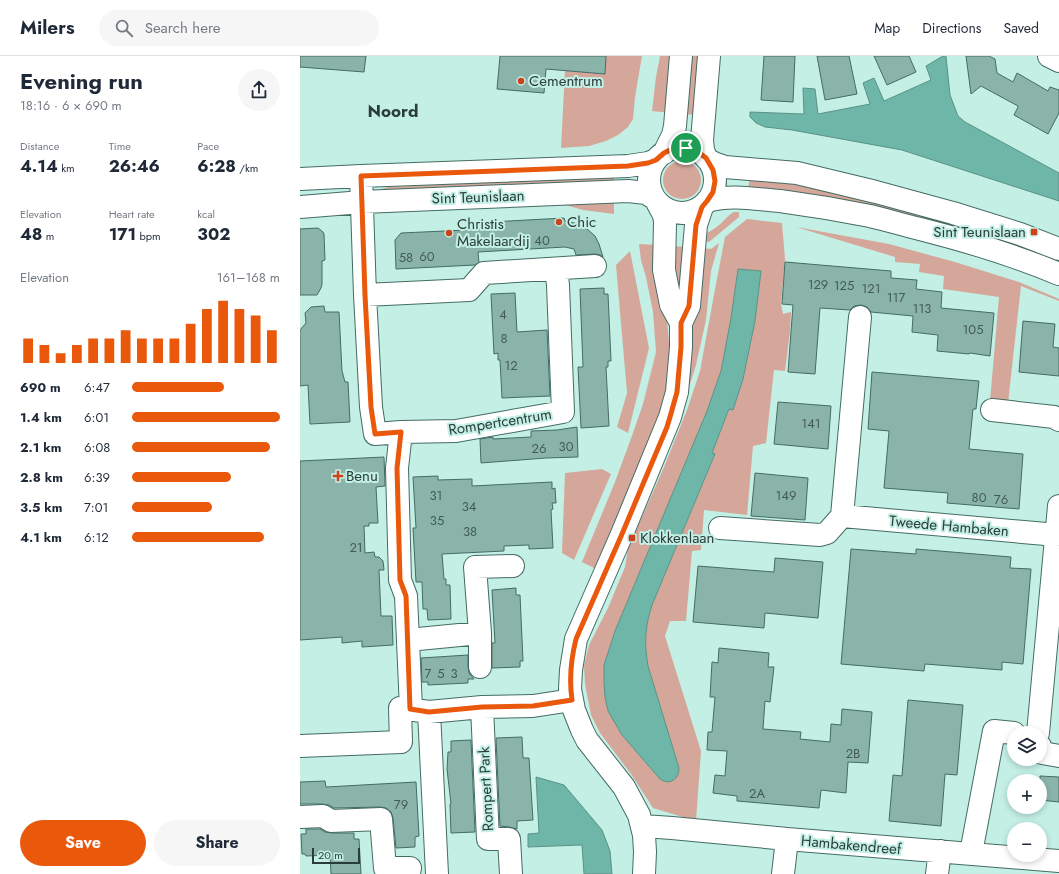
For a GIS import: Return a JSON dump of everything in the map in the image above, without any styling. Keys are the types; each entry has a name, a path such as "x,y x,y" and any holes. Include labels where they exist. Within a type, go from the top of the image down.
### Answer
{"street":[{"path":"681,56 673,136 669,145 651,169 649,179 650,188 664,215 664,270 671,305 681,323"},
{"path":"644,874 646,852 643,826 639,815 624,787 587,740 574,710 570,680 572,656 576,639 622,534 670,417 677,392 681,347 681,323 689,306 696,225 705,204 713,192 715,181 713,170 703,150 702,140 709,56"},
{"path":"1049,56 1059,61"},
{"path":"660,156 674,148 686,148 697,151 707,159 725,167 797,173 953,214 1013,232 1059,249"},
{"name":"Sint Teunislaan","path":"300,179 628,166 648,163 660,156"},
{"name":"Rompertcentrum","path":"361,176 371,407 375,434 456,431 563,412 557,277"},
{"name":"Sint Teunislaan","path":"300,207 362,202 628,191 646,193 656,200"},
{"path":"656,200 663,207 678,213 695,211 705,204 723,197 735,196 795,203 870,216 949,237 1016,258 1059,274"},
{"path":"365,295 469,290 484,273 557,277 595,266"},
{"path":"720,528 820,535 827,533 842,516 860,318"},
{"path":"992,410 1054,418 1059,420"},
{"path":"401,432 397,468 400,580 406,596 408,640 420,710 437,874"},
{"path":"1039,726 1059,506"},
{"name":"Tweede Hambaken","path":"842,516 1057,535"},
{"path":"480,667 480,633 475,567 513,566"},
{"path":"408,640 480,633"},
{"path":"300,746 401,742 400,708 420,710 533,706 572,700"},
{"name":"Rompert Park","path":"482,707 489,845 509,839 510,874"},
{"path":"971,853 994,731 1007,732"},
{"path":"1047,754 1059,756"},
{"path":"300,817 323,816 331,821 381,819 385,868 410,868 410,874"},
{"name":"Hambakendreef","path":"643,826 1059,861"},
{"path":"783,874 786,839"},
{"path":"937,874 940,851"}],"shaded area":[{"path":"606,56 642,56 633,119 628,127 618,135 606,141 589,146 561,148 565,70 605,73"},
{"path":"660,56 676,56 671,113 652,111"},
{"path":"686,56 703,56 698,115 681,114"},
{"path":"943,56 946,56 950,95 958,116 965,122 1059,173 1059,201 902,150 792,130 765,127 756,123 750,117 750,112 804,114 803,88 815,89 818,114 870,104 863,83 874,78 884,101 931,80 926,66"},
{"path":"678,161 686,161 696,166 700,173 700,187 696,194 686,199 678,199 668,194 666,191 663,184 663,176 668,166 671,164"},
{"path":"614,173 614,186 376,193 379,190 388,187 531,180"},
{"path":"750,174 796,179 1053,252 1049,264 748,192"},
{"path":"614,198 614,214 583,210 562,204"},
{"path":"734,212 739,212 739,217 709,242 700,242 701,236 717,227"},
{"path":"747,219 782,223 785,259 781,304 783,314 791,312 785,371 774,370 766,443 753,446 747,515 704,510 701,550 692,551 686,621 670,621 665,636 701,751 696,821 653,808 631,774 600,733 591,715 585,684 584,666 589,645 608,608 625,567 628,549 664,467 687,410 700,371 725,237","holes":["738,269 761,271 755,321 743,379 733,410 730,408 712,453 715,455 652,605 648,621 646,635 648,666 679,768 664,781 660,779 622,735 608,711 605,697 604,665 615,631 707,411 721,371"]},
{"path":"796,227 889,244 955,262 1019,282 1059,299 1059,301 1021,286 1008,403 990,401 999,297 943,289 944,276 919,272 920,264 895,262 895,257"},
{"path":"719,243 711,271 706,320 696,365 686,397 699,248 711,249"},
{"path":"639,244 657,245 666,309 671,364 663,412 598,570 582,562 615,482 633,433 643,404 656,352 653,312 641,260"},
{"path":"671,246 688,247 681,307"},
{"path":"630,251 649,348 628,433 617,427 627,393 616,265"},
{"path":"738,269 761,271 755,321 743,379 733,410 729,409 712,453 715,454 652,605 647,628 646,650 648,666 679,768 676,778 667,782 660,779 622,735 608,711 605,697 604,665 615,631 707,411 721,371"},
{"path":"602,469 611,474 574,560 562,553 565,473"},
{"path":"536,777 564,785 602,830 610,851 612,874 584,874 582,845 528,847 528,834 539,833"}],"building":[{"path":"300,56 366,56 364,72 300,67"},
{"name":"Cementrum","path":"500,56 606,56 605,74 546,69 544,93 497,89"},
{"path":"764,56 795,56 793,102 761,100"},
{"path":"817,56 849,56 857,94 825,100"},
{"path":"874,56 909,56 916,72 887,85"},
{"path":"966,56 989,56 995,59 997,73 1013,82 1017,73 1048,91 1050,87 1059,90 1059,113 1048,134 1014,115 1018,106 981,86 971,94"},
{"path":"564,218 565,221 579,224 595,236 603,257 595,254 576,255 574,249 565,247 478,252 479,263 475,265 396,269 395,240 401,233 488,229 488,223 491,222"},
{"path":"318,228 324,234 325,260 322,261 321,288 317,295 300,295 300,229"},
{"path":"785,262 891,271 891,278 917,280 916,289 942,292 941,308 994,313 990,356 937,351 938,335 912,332 913,316 871,312 867,307 861,305 854,306 850,310 820,308 815,374 788,372 793,305 782,304"},
{"path":"604,288 604,294 608,294 611,361 608,361 608,367 606,367 609,426 581,428 578,367 583,367 580,289"},
{"path":"515,293 517,332 547,330 550,396 502,398 500,360 498,360 498,353 494,354 491,294"},
{"path":"324,306 325,312 339,312 342,371 345,382 348,382 350,422 310,424 308,385 300,386 300,330 306,323 305,313 311,307"},
{"path":"1023,321 1055,324 1053,347 1059,348 1059,376 1019,372"},
{"path":"872,372 979,381 976,409 973,409 969,449 1023,454 1019,509 947,503 948,493 884,488 889,431 868,429"},
{"path":"778,402 831,406 828,449 774,444"},
{"path":"577,427 578,457 481,463 480,439 493,437 493,439 531,437 531,431 557,430"},
{"path":"384,457 385,486 376,487 378,523 369,523 369,526 364,526 365,553 374,552 375,557 379,557 383,561 384,570 379,570 381,616 392,616 393,645 362,647 362,641 342,643 342,637 300,640 300,461"},
{"path":"755,473 808,478 805,520 751,516"},
{"path":"438,476 438,480 472,479 472,486 552,482 552,489 555,488 556,503 552,503 553,509 551,510 553,548 529,549 529,545 504,546 504,551 442,554 444,579 446,579 446,585 450,585 451,619 428,620 427,609 423,609 422,582 416,582 413,528 416,528 413,477"},
{"path":"851,549 916,554 916,549 1011,557 1010,568 1031,569 1023,664 1002,662 1002,670 925,664 924,671 841,664"},
{"path":"775,558 823,562 818,618 765,613 764,628 693,622 698,566 774,572"},
{"path":"516,588 516,595 520,595 523,661 520,661 520,667 492,668 492,643 495,643 492,590"},
{"path":"719,648 769,653 768,667 774,667 770,702 765,701 763,729 801,732 800,739 830,742 831,724 841,725 842,709 872,712 868,763 848,762 846,793 821,790 819,808 737,801 737,796 713,793 715,775 725,776 727,751 707,750 708,732 712,732 715,697 710,697 712,662 718,663"},
{"path":"468,655 469,673 474,679 468,679 468,683 428,685 428,682 422,682 421,658"},
{"path":"908,700 963,705 957,775 945,774 941,826 889,821 893,775 902,776"},
{"path":"522,737 523,758 529,758 533,820 517,821 517,829 500,826 496,738"},
{"path":"471,740 475,832 451,833 451,804 447,769 448,752 451,752 451,741"},
{"path":"1047,776 1059,777 1059,802 1047,801"},
{"path":"325,781 326,787 416,782 419,836 415,837 415,847 396,848 393,818 391,812 386,808 334,808 329,805 322,804 300,804 300,782"},
{"path":"306,829 320,829 325,832 332,833 354,833 354,839 359,839 361,874 331,874 330,855 306,856 305,854 302,854 301,834 306,834"}],"place":[{"name":"Cementrum","path":"521,81"},
{"name":"Chic","path":"559,222"},
{"name":"Sint Teunislaan","path":"1034,232"},
{"name":"Christis Makelaardij","path":"449,233"},
{"name":"Benu","path":"338,476"},
{"name":"Klokkenlaan","path":"632,538"}],"district":[{"name":"Noord","path":"393,111"}],"route":[{"path":"674,148 686,148 697,151 708,160 713,170 715,181 713,192 702,207 696,225 689,306 681,323 681,347 677,392 667,427 605,575 576,639 572,656 570,680 572,700 533,706 482,707 429,712 410,709 406,596 400,580 397,468 401,432 375,434 371,407 361,176 628,166 648,163 656,160 659,156 674,148"}]}
